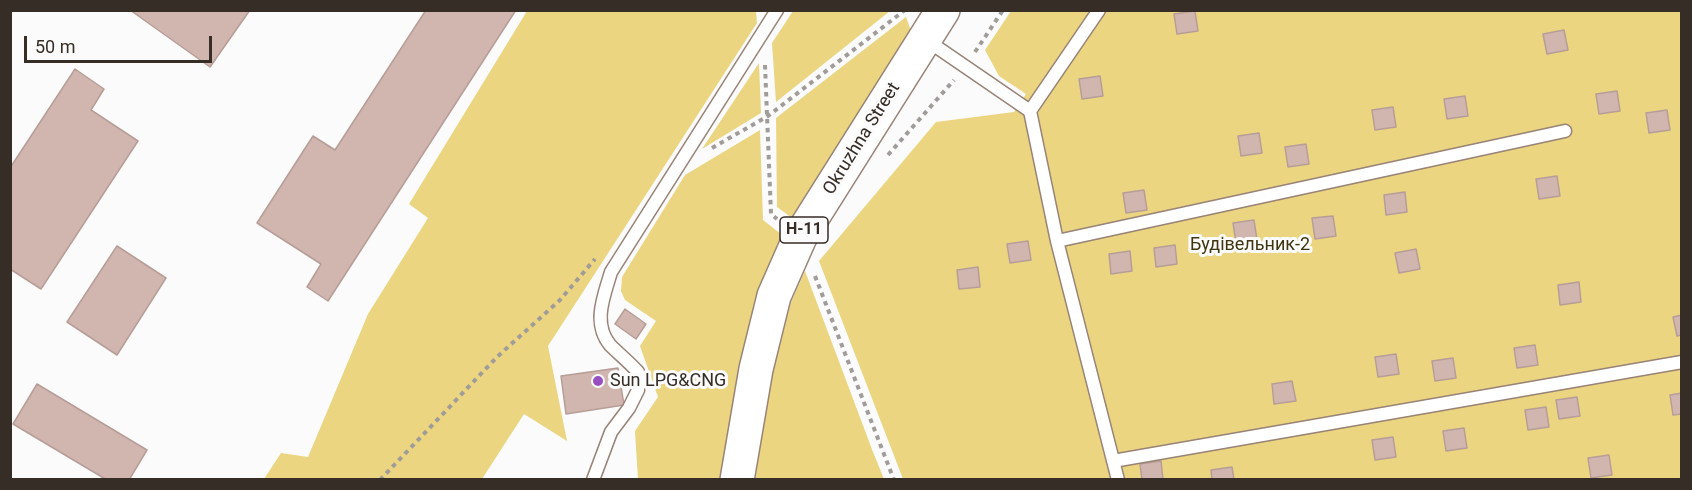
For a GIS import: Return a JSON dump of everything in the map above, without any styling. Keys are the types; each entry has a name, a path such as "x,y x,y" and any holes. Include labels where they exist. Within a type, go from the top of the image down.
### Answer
{"main road":[{"name":"Okruzhna Street","path":"737,480 756,369 774,296 800,237 943,10"}],"lane":[{"path":"593,480 610,432 638,390 638,372 610,345 601,330 600,312 611,272 777,10"},
{"path":"1030,111 1099,10"},
{"path":"924,38 1030,111 1057,241 1118,480"},
{"path":"1057,241 1564,131"},
{"path":"1113,461 1682,362"}],"path":[{"path":"881,163 965,67 1003,10"},
{"path":"763,34 771,214 800,237 894,480"}],"green space":[{"path":"527,11 756,11 757,23 548,346 567,441 524,414 482,479 264,479 281,453 308,457 368,314 428,218 409,204"},
{"path":"793,11 890,11 776,102 772,43"},
{"name":"Будівельник-2","path":"1011,11 1681,11 1681,479 903,479 819,261 936,122 1014,112 1026,94 999,76 985,50"},
{"path":"906,17 911,31 796,221 777,207 776,118"},
{"path":"759,63 761,113 702,149"},
{"path":"760,130 763,220 786,238 762,289 738,370 720,479 638,479 635,431 658,397 640,346 656,321 625,300 621,291 622,277 685,175"},
{"path":"805,271 884,479 755,480 772,372 791,302"}],"building":[{"path":"130,10 250,10 210,67"},
{"path":"426,10 516,10 328,301 307,287 321,264 257,223 313,136 335,150"},
{"path":"1195,11 1198,31 1177,34 1174,14"},
{"path":"1564,30 1568,50 1547,54 1543,34"},
{"path":"75,69 104,89 91,110 138,141 41,289 10,269 10,168"},
{"path":"1100,76 1103,96 1082,99 1079,79"},
{"path":"1617,91 1620,111 1599,114 1596,94"},
{"path":"1465,96 1468,116 1447,119 1444,99"},
{"path":"1393,107 1396,127 1375,130 1372,110"},
{"path":"1667,110 1670,130 1649,133 1646,113"},
{"path":"1259,133 1262,153 1241,156 1238,136"},
{"path":"1306,144 1309,164 1288,167 1285,147"},
{"path":"1557,176 1560,196 1539,199 1536,179"},
{"path":"1144,190 1147,210 1126,213 1123,193"},
{"path":"1405,192 1407,212 1386,215 1384,195"},
{"path":"1333,216 1336,236 1315,239 1312,218"},
{"path":"1254,220 1257,240 1236,243 1233,223"},
{"path":"1028,241 1031,260 1010,263 1007,244"},
{"path":"1175,245 1177,264 1156,267 1154,248"},
{"path":"117,246 166,278 117,355 67,322"},
{"path":"1416,249 1420,269 1399,273 1395,253"},
{"path":"1130,251 1132,271 1111,274 1109,254"},
{"path":"978,267 980,287 959,289 957,270"},
{"path":"1579,282 1581,302 1560,305 1558,285"},
{"path":"625,309 646,324 636,339 615,324"},
{"path":"1682,315 1682,335 1677,336 1673,317"},
{"path":"1535,345 1538,365 1517,368 1514,348"},
{"path":"1396,354 1399,374 1378,377 1375,357"},
{"path":"1453,358 1456,378 1435,381 1432,361"},
{"path":"618,368 624,405 566,414 561,376"},
{"path":"1292,381 1296,401 1274,404 1272,384"},
{"path":"37,384 147,450 129,480 107,480 13,424"},
{"path":"1682,393 1682,414 1673,415 1670,395"},
{"path":"1577,397 1580,416 1559,419 1556,400"},
{"path":"1546,407 1549,427 1528,430 1525,410"},
{"path":"1464,428 1467,448 1446,451 1443,431"},
{"path":"1393,437 1396,457 1375,460 1372,440"},
{"path":"1609,455 1612,475 1591,478 1588,458"},
{"path":"1161,461 1163,480 1142,480 1140,464"},
{"path":"1232,467 1234,480 1212,480 1211,470"}],"place":[{"name":"Sun LPG&CNG","path":"598,381"}]}
